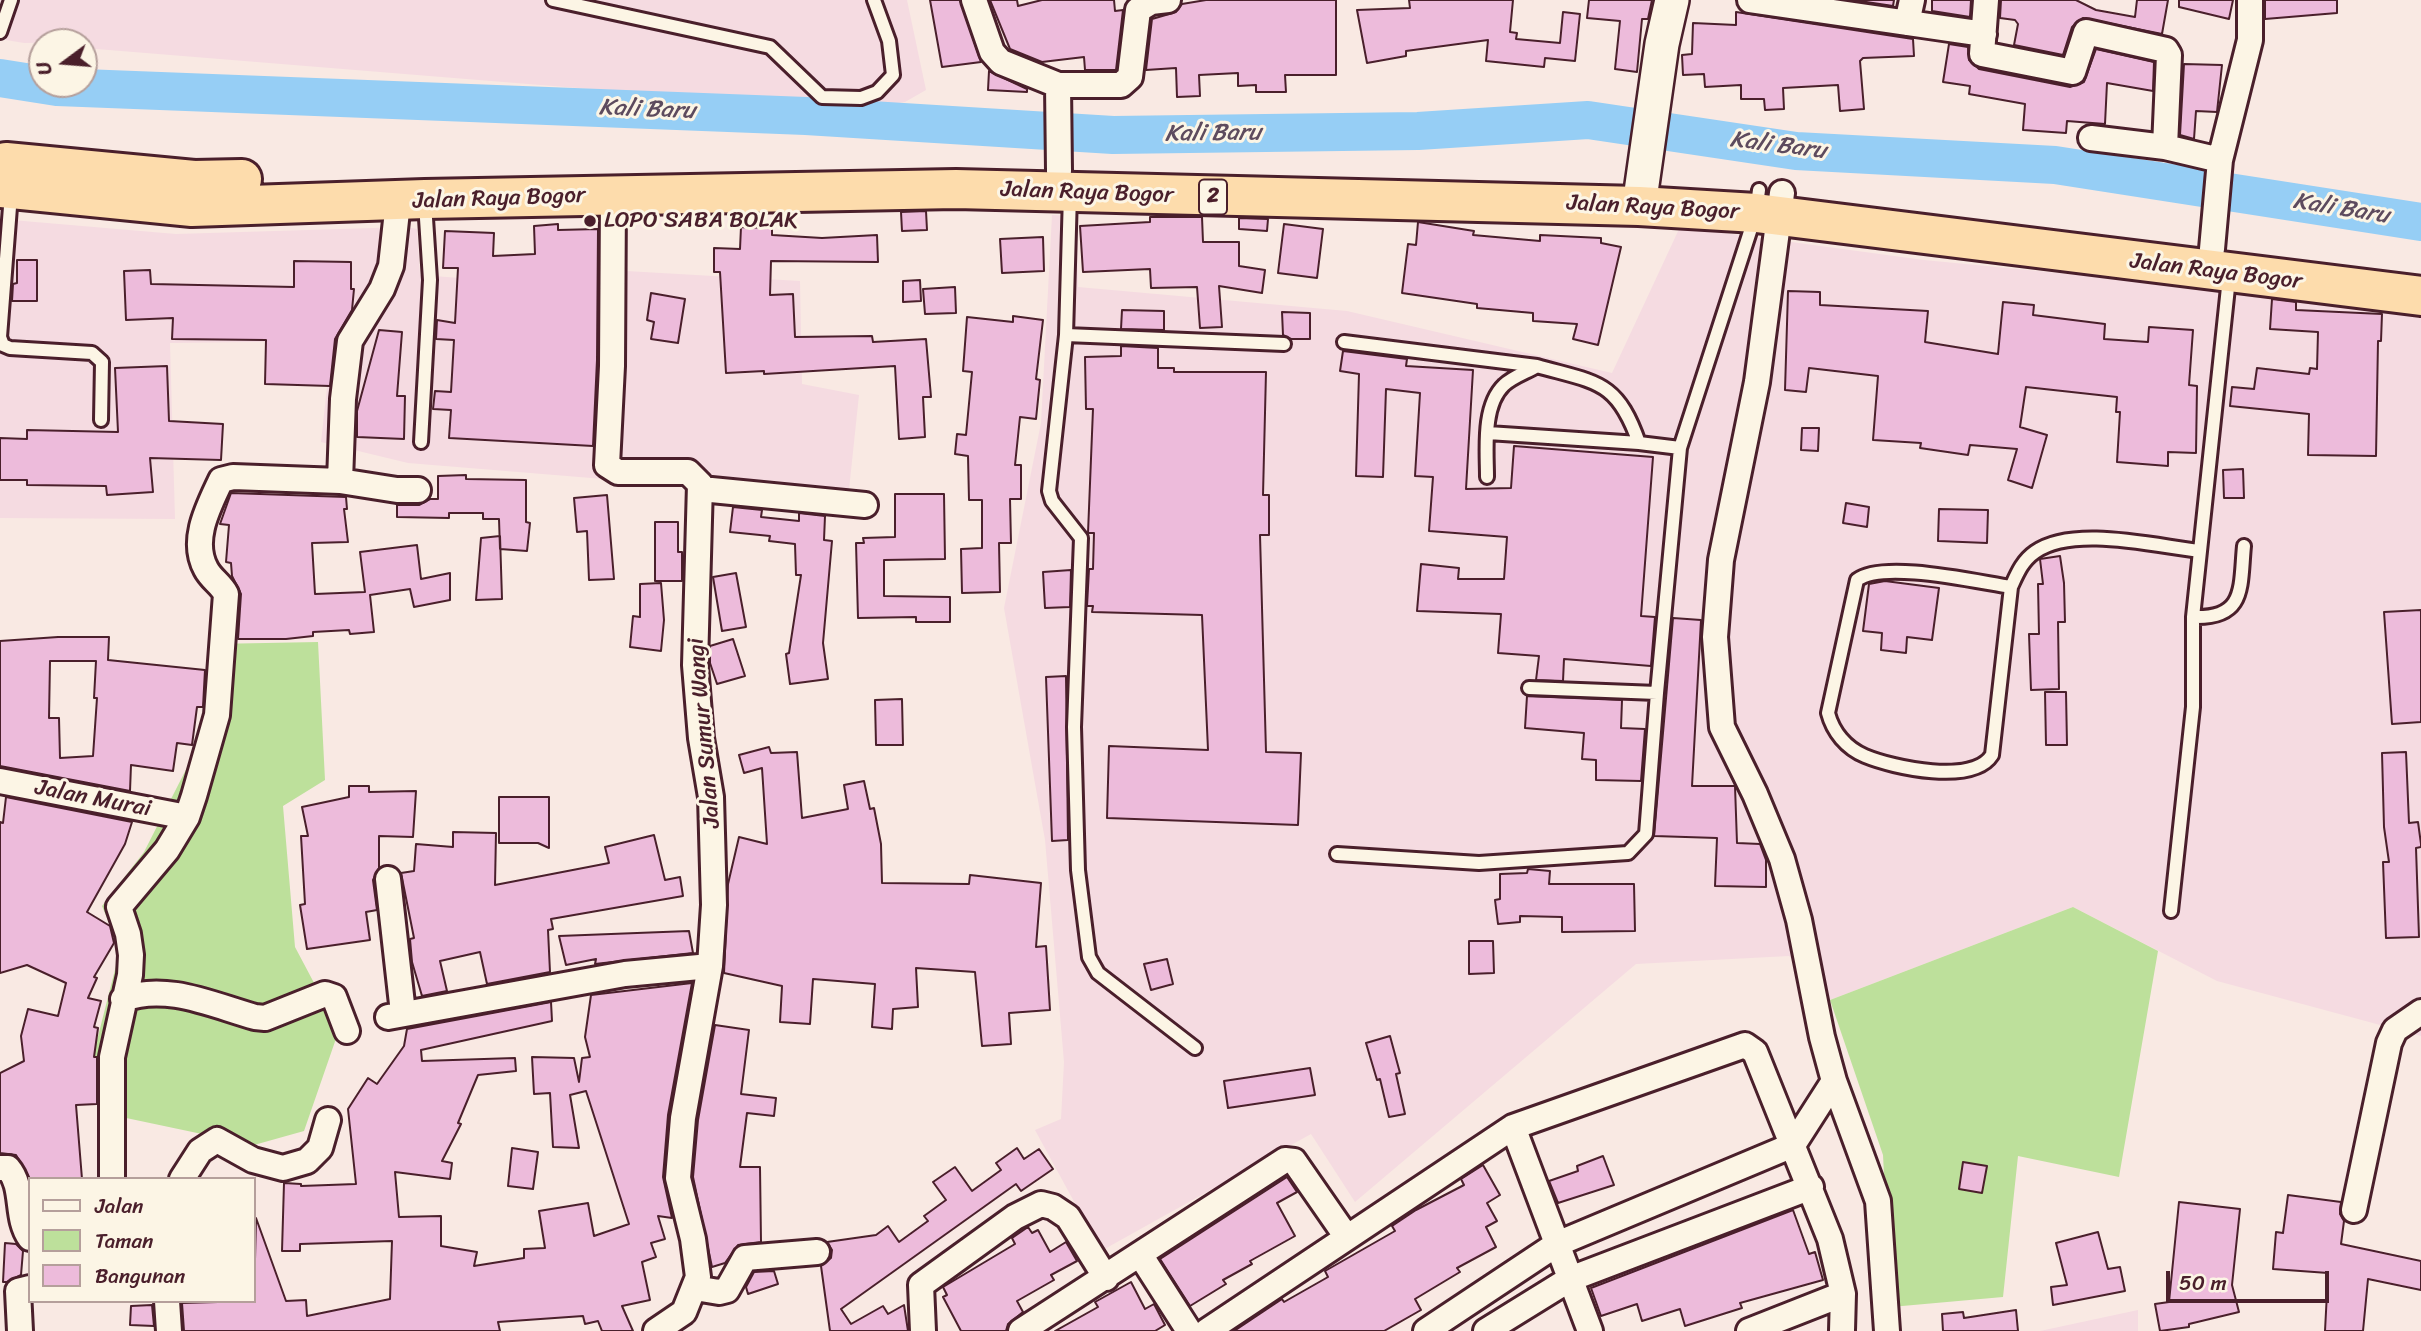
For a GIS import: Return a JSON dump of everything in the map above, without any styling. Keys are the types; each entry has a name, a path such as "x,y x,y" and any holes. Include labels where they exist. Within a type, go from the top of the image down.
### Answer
{"highway":[{"name":"Jalan Raya Bogor","path":"4,179 194,180 955,167 1642,181 1769,203 2221,262 2421,296"},
{"name":"Jalan Raya Bogor","path":"4,179 192,207 956,189 1062,171"},
{"name":"Jalan Raya Bogor","path":"2221,262 2421,270"}],"street":[{"path":"974,0 992,52 1001,62 1058,88 1126,83 1133,66 1136,13 1145,4 1168,0"},
{"path":"1642,181 1654,94 1672,0"},
{"path":"1750,0 1910,11 1984,34"},
{"path":"1986,0 1982,54 2070,72 2076,70 2086,32 2166,50 2169,55 2165,148"},
{"path":"2221,262 2215,210 2220,170 2250,40 2249,0"},
{"path":"1058,88 1062,171"},
{"path":"2091,138 2165,148 2220,170"},
{"path":"613,196 612,366 607,465 618,472 688,472 698,480 701,489 865,505"},
{"path":"340,481 343,398 350,341 382,289 411,200"},
{"path":"1769,203 1757,382 1721,560 1715,637 1722,727 1755,794 1782,859 1799,920 1822,1037 1834,1081 1878,1202 1887,1331"},
{"path":"112,1177 110,1084 123,999 130,975 131,948 119,905 167,850 187,817 217,715 226,594 203,565 200,544 204,517 221,480 233,477 340,481 397,490 418,490"},
{"name":"Jalan Sumur Wangi","path":"695,1288 698,1277 693,1239 678,1178 683,1118 710,966 715,852 695,666 701,489"},
{"name":"Jalan Murai","path":"0,781 187,817"},
{"path":"388,879 396,1015 625,974 710,966"},
{"path":"123,999 145,992 175,994 265,1018 325,994 334,997 347,1031"},
{"path":"2354,1210 2389,1043 2395,1030 2421,1012"},
{"path":"1207,1331 1513,1127 1745,1045 1755,1052 1830,1239 1843,1294 1842,1331"},
{"path":"1426,1331 1557,1244 1793,1145 1834,1081"},
{"path":"183,1177 200,1151 217,1140 265,1164 283,1168 307,1161 320,1148 328,1120"},
{"path":"1513,1127 1590,1331"},
{"path":"1021,1331 1141,1256 1285,1160 1294,1161 1346,1236"},
{"path":"0,1168 8,1168 17,1178 23,1229 28,1235"},
{"path":"1486,1331 1570,1279 1811,1187"},
{"path":"923,1331 921,1285 1015,1217 1041,1204 1053,1207 1068,1217 1106,1278"},
{"path":"656,1331 684,1312 695,1288 719,1292 727,1290 740,1262 749,1257 817,1252"},
{"path":"1141,1256 1189,1331"},
{"path":"20,1331 18,1291 28,1289"},
{"path":"1749,1331 1843,1294"},
{"path":"167,1303 169,1331"}],"lane":[{"path":"0,32 3,12 11,0"},
{"path":"553,0 770,47 817,94 846,99 877,92 893,75 889,41 874,0"},
{"path":"1062,171 1066,335 1049,494 1081,538 1074,727 1078,870 1089,957 1098,973 1195,1048"},
{"path":"4,179 0,337 3,345 10,348 92,353 99,357 102,362 102,419"},
{"path":"411,200 430,280 421,442"},
{"path":"1337,854 1479,863 1628,853 1646,834 1681,448 1769,203"},
{"path":"2171,911 2193,707 2193,617 2221,262"},
{"path":"1066,335 1284,344"},
{"path":"1345,342 1537,366 1607,388 1624,406 1639,443"},
{"path":"1487,477 1490,416 1503,386 1537,366"},
{"path":"1488,433 1681,448"},
{"path":"2011,587 1891,570 1870,572 1857,580 1828,713 1836,733 1865,756 1938,773 1980,768 1987,764 1992,755 2011,587 2021,565 2050,544 2085,538 2200,551"},
{"path":"2193,617 2212,618 2224,614 2235,604 2239,594 2244,546"},
{"path":"1529,688 1657,692"}],"shaded area":[{"path":"0,0 907,0 926,90 905,102 849,110 98,49 98,28 28,28 28,43 0,39"},
{"path":"1052,215 1076,216 1078,287 1347,311 1612,373 1680,227 1924,260 2421,308 2421,1036 2217,981 2073,907 1830,1000 1789,956 1636,964 1355,1202 1311,1134 1101,1251 1035,1130 1061,1119 1064,1062 1045,840 1004,608 1041,423"},
{"path":"0,219 176,234 406,227 417,229 420,275 606,289 609,270 800,281 802,384 859,395 848,499 408,463 321,442 332,341 170,343 175,519 0,518"},
{"path":"2138,1310 2138,1331 2040,1331"}],"green space":[{"path":"318,642 325,780 283,806 295,947 339,1030 304,1131 254,1145 112,1115 93,1056 120,950 102,906 144,852 200,742 213,644"},
{"path":"2073,907 2158,951 2119,1177 2018,1156 2003,1297 1891,1307 1883,1155 1830,1000"}],"building":[{"path":"930,0 960,0 981,62 942,67"},
{"path":"990,0 1017,0 1018,6 1042,0 1114,0 1115,11 1123,10 1116,70 1085,70 1084,57 1042,62 1010,49"},
{"path":"1206,0 1336,0 1336,75 1285,75 1286,92 1256,92 1256,85 1238,86 1238,73 1199,75 1200,96 1177,97 1176,68 1146,70 1152,19 1176,12 1182,4"},
{"path":"1409,0 1513,0 1510,32 1517,33 1516,39 1560,43 1563,12 1580,14 1575,61 1545,58 1544,67 1486,61 1488,40 1406,51 1406,56 1367,63 1357,10 1410,8"},
{"path":"1589,0 1652,0 1648,19 1642,19 1637,72 1615,69 1620,21 1587,18"},
{"path":"1853,0 1894,0 1893,6"},
{"path":"1932,0 1971,0 1970,17 1932,11"},
{"path":"2001,0 2076,0 2096,10 2135,17 2137,0 2168,0 2162,34 2083,18 2072,27 2063,55 2014,45 2018,24 2015,20 2000,18"},
{"path":"2179,0 2233,0 2229,19 2179,7"},
{"path":"2265,0 2337,0 2337,13 2265,19"},
{"path":"1736,12 1913,39 1914,56 1863,58 1860,61 1864,109 1840,111 1838,85 1783,88 1784,109 1765,110 1764,99 1741,99 1741,85 1705,87 1704,74 1683,75 1682,55 1692,54 1693,23 1736,25"},
{"path":"1949,44 1968,47 1969,60 1979,69 2070,87 2084,82 2096,49 2154,62 2153,91 2107,83 2105,124 2067,121 2066,133 2023,130 2025,104 1969,94 1970,86 1943,82"},
{"path":"2184,64 2222,65 2217,112 2196,111 2194,139 2180,135"},
{"path":"989,71 1027,89 1027,92 988,90"},
{"path":"926,211 927,230 902,231 901,212"},
{"path":"1150,217 1202,217 1203,242 1239,242 1239,266 1265,270 1262,293 1219,286 1222,327 1200,328 1197,287 1151,288 1150,269 1083,272 1080,226 1150,222"},
{"path":"1239,218 1268,219 1267,231 1239,229"},
{"path":"1418,222 1474,231 1473,235 1540,241 1540,235 1601,238 1601,243 1621,247 1598,345 1573,339 1577,324 1533,321 1533,313 1477,308 1477,304 1402,293 1408,244 1416,245"},
{"path":"558,224 558,230 598,229 593,446 449,438 451,410 433,409 435,391 451,392 454,340 436,339 437,320 455,323 458,268 443,268 445,231 494,233 493,256 535,254 534,226"},
{"path":"1284,224 1323,229 1317,278 1278,273"},
{"path":"741,227 772,228 772,235 822,238 877,235 878,262 771,261 770,295 793,294 795,337 872,336 873,342 926,339 931,397 923,397 925,437 899,439 895,366 764,374 764,371 726,373 720,272 714,272 714,248 740,249"},
{"path":"1043,237 1044,271 1002,273 1000,239"},
{"path":"17,260 37,260 37,301 12,301 13,284 17,283"},
{"path":"294,261 351,262 351,289 354,289 352,310 335,339 330,386 265,384 266,340 172,339 173,318 126,320 124,271 150,270 151,284 294,287"},
{"path":"920,280 921,301 903,302 903,281"},
{"path":"955,287 956,313 925,314 923,289"},
{"path":"1788,291 1820,292 1820,305 1928,311 1925,342 1998,354 2003,302 2034,305 2033,315 2105,324 2104,339 2148,342 2149,327 2193,330 2189,385 2197,386 2196,453 2168,452 2168,466 2117,462 2120,412 2116,412 2117,397 2026,387 2020,427 2047,435 2032,488 2008,480 2017,449 1970,445 1968,455 1920,448 1921,443 1873,440 1878,376 1809,368 1806,392 1785,390"},
{"path":"651,293 685,299 678,343 651,339 654,322 647,320"},
{"path":"2272,299 2296,302 2296,310 2382,314 2381,341 2378,341 2376,456 2308,455 2309,414 2230,406 2232,387 2254,389 2257,368 2309,374 2310,368 2317,369 2318,332 2270,329"},
{"path":"1122,310 1164,311 1164,330 1121,329"},
{"path":"1282,312 1310,313 1310,339 1291,339 1283,335"},
{"path":"1013,316 1043,320 1036,379 1040,380 1036,419 1020,417 1015,465 1021,465 1021,499 1010,499 1011,543 999,543 1000,592 962,593 961,549 982,548 982,500 969,500 968,456 955,454 957,434 966,435 972,372 963,371 967,317 1013,322"},
{"path":"379,330 402,332 397,396 405,396 404,439 357,437 357,411"},
{"path":"1121,346 1158,348 1158,368 1174,368 1174,372 1266,372 1263,495 1269,495 1269,535 1260,535 1266,752 1301,753 1298,825 1107,818 1109,746 1208,750 1202,615 1092,612 1093,606 1087,606 1089,569 1093,569 1094,533 1088,533 1093,409 1086,409 1085,357 1121,356"},
{"path":"1343,351 1407,359 1406,366 1473,370 1466,489 1511,488 1514,446 1653,457 1641,616 1655,617 1651,666 1564,659 1563,681 1536,680 1539,656 1498,653 1501,614 1417,611 1421,564 1459,568 1458,579 1504,579 1507,537 1429,531 1433,477 1415,476 1420,393 1386,389 1383,477 1356,476 1359,374 1340,371"},
{"path":"167,366 169,421 223,424 221,460 150,458 153,492 107,495 106,486 27,485 27,480 0,480 0,438 27,439 27,430 118,432 115,368"},
{"path":"1802,428 1819,428 1818,451 1801,450"},
{"path":"2243,469 2244,498 2224,498 2223,470"},
{"path":"466,475 466,479 526,480 526,522 530,523 527,551 500,549 499,519 483,519 483,513 449,513 449,518 397,517 397,505 419,505 430,499 438,499 438,476"},
{"path":"231,493 346,497 347,509 344,509 348,542 312,543 315,594 365,592 360,552 417,545 421,579 450,573 450,600 414,607 410,589 370,595 374,632 350,634 349,630 313,632 313,636 286,639 238,639 241,594 232,576 231,563 226,562 229,525 220,524"},
{"path":"895,494 944,494 945,559 884,560 884,596 950,597 950,622 916,622 916,617 858,618 856,543 864,543 863,538 895,537"},
{"path":"607,495 614,579 589,580 587,531 577,532 574,498"},
{"path":"1846,503 1869,507 1867,527 1843,523"},
{"path":"733,507 762,510 761,517 799,521 799,513 825,516 824,540 832,541 823,643 828,679 790,684 786,654 789,653 801,575 796,575 795,544 769,541 770,536 730,532"},
{"path":"1939,509 1988,510 1987,543 1938,541"},
{"path":"655,522 678,522 682,581 655,581"},
{"path":"500,536 502,599 476,600 481,538"},
{"path":"2060,556 2065,622 2058,622 2059,689 2031,690 2029,634 2039,634 2038,584 2043,584 2040,559"},
{"path":"1071,570 1070,607 1045,608 1043,572"},
{"path":"736,573 746,627 722,631 713,577"},
{"path":"1885,581 1939,588 1932,640 1907,637 1906,653 1881,650 1882,633 1863,631 1869,584"},
{"path":"661,583 664,620 661,651 630,647 633,616 640,617 640,584"},
{"path":"2421,610 2421,722 2392,724 2384,612"},
{"path":"1673,618 1701,620 1692,786 1735,786 1737,843 1760,844 1766,860 1766,887 1715,886 1717,838 1654,836"},
{"path":"109,637 108,660 205,670 203,707 197,707 192,745 177,743 173,771 131,765 130,791 0,766 0,641","holes":["50,661 96,661 94,698 97,698 93,756 60,758 59,718 49,718"]},
{"path":"733,639 745,676 717,684 710,663 710,646"},
{"path":"1066,676 1068,840 1052,841 1046,677"},
{"path":"2045,692 2066,692 2067,745 2046,745"},
{"path":"1527,696 1622,700 1621,728 1645,729 1641,781 1596,780 1596,760 1582,759 1584,733 1525,728"},
{"path":"902,699 903,745 876,745 875,700"},
{"path":"769,747 771,753 797,752 802,818 848,809 844,785 864,781 870,809 874,808 881,844 882,883 969,884 970,875 1041,883 1036,947 1046,946 1050,1010 1009,1013 1011,1044 982,1046 975,972 916,968 918,1007 893,1009 892,1029 872,1027 875,984 813,979 810,1024 780,1022 782,986 724,973 728,884 739,837 767,844 762,768 744,773 739,755"},
{"path":"2406,752 2409,823 2418,822 2421,844 2421,847 2416,848 2419,937 2386,938 2383,862 2389,862 2384,827 2382,753"},
{"path":"349,786 369,786 369,792 416,791 413,837 379,836 379,868 373,880 377,910 366,912 370,940 307,949 300,905 305,904 301,836 308,836 302,807 349,797"},
{"path":"6,797 132,822 125,844 87,912 110,926 114,943 94,977 97,978 88,998 101,1001 94,1027 98,1028 94,1057 97,1057 97,1104 76,1105 82,1177 29,1177 16,1155 0,1153 0,1073 24,1061 21,1036 28,1009 58,1016 66,983 27,965 0,973 0,822 3,823"},
{"path":"499,797 549,797 549,848 538,843 499,843"},
{"path":"453,832 496,833 495,885 609,863 605,847 654,835 665,880 680,877 683,896 551,919 553,929 548,930 550,972 487,984 480,952 440,961 447,991 422,996 412,962 410,939 414,938 401,873 414,871 416,844 453,847"},
{"path":"1528,869 1550,871 1549,884 1634,884 1635,931 1562,932 1562,917 1520,916 1520,922 1498,924 1495,900 1500,899 1500,874 1527,873"},
{"path":"689,931 693,953 595,964 596,959 566,965 559,936"},
{"path":"1469,941 1493,941 1494,973 1469,974"},
{"path":"1167,959 1173,984 1151,990 1144,964"},
{"path":"692,983 668,1115 663,1177 672,1218 658,1216 665,1239 651,1243 656,1257 642,1262 650,1300 622,1306 633,1331 602,1331 598,1321 585,1324 583,1316 498,1322 500,1331 184,1331 182,1303 256,1303 256,1218 286,1301 306,1300 307,1316 390,1299 392,1241 300,1244 300,1251 282,1251 284,1183 301,1186 356,1184 348,1109 368,1078 377,1084 404,1046 407,1029 551,1002 552,1021 421,1050 422,1061 515,1058 516,1071 478,1075 458,1123 461,1124 442,1161 452,1163 450,1179 395,1172 399,1217 441,1216 441,1246 477,1252 474,1266 524,1258 524,1249 545,1248 539,1211 588,1203 594,1236 629,1224 586,1091 570,1095 579,1148 553,1147 550,1093 534,1094 532,1057 574,1058 579,1082 582,1058 590,1057 585,1037 591,995"},
{"path":"715,1025 749,1030 741,1094 776,1098 774,1116 747,1113 740,1167 760,1167 761,1242 738,1245 725,1263 712,1267 693,1177 698,1120"},
{"path":"1390,1036 1400,1073 1396,1074 1405,1114 1389,1117 1380,1079 1377,1080 1366,1043"},
{"path":"1310,1068 1315,1095 1228,1108 1224,1081"},
{"path":"512,1148 538,1152 533,1189 508,1186"},
{"path":"1017,1148 1024,1159 1039,1149 1053,1169 1021,1191 1016,1184 841,1309 851,1324 883,1306 888,1314 904,1305 908,1331 830,1331 821,1266 831,1258 832,1250 827,1242 876,1235 888,1226 899,1242 928,1221 924,1216 946,1200 933,1182 955,1167 972,1191 1001,1170 996,1163"},
{"path":"1603,1156 1614,1185 1558,1203 1549,1181 1578,1171 1577,1166"},
{"path":"1963,1162 1987,1166 1982,1193 1959,1189"},
{"path":"1483,1165 1500,1195 1487,1203 1497,1221 1486,1227 1496,1247 1457,1268 1460,1272 1415,1299 1421,1310 1384,1331 1234,1331 1282,1299 1284,1302 1328,1277 1325,1271 1395,1231 1392,1226 1416,1210 1464,1185 1461,1179"},
{"path":"1287,1177 1297,1192 1277,1203 1295,1236 1250,1261 1252,1264 1223,1280 1226,1284 1190,1306 1160,1259"},
{"path":"2288,1195 2341,1202 2340,1214 2344,1221 2341,1244 2421,1261 2421,1290 2368,1279 2363,1331 2325,1331 2328,1273 2273,1269 2276,1232 2283,1233"},
{"path":"2179,1202 2240,1209 2232,1285 2239,1312 2189,1324 2189,1327 2160,1331 2155,1304 2169,1302"},
{"path":"1793,1210 1809,1254 1815,1252 1823,1280 1740,1303 1742,1308 1685,1326 1680,1309 1642,1321 1637,1304 1601,1316 1591,1288"},
{"path":"1028,1227 1032,1233 1038,1230 1050,1252 1066,1242 1077,1261 1051,1275 1054,1280 1017,1301 1023,1312 1008,1324 1006,1331 961,1331 943,1297 947,1295 943,1287 1015,1244 1012,1238"},
{"path":"2098,1232 2108,1269 2120,1267 2125,1291 2053,1305 2051,1287 2067,1285 2056,1243"},
{"path":"5,1243 16,1244 23,1251 21,1275 3,1282"},
{"path":"774,1271 778,1284 748,1294 746,1287 754,1272"},
{"path":"1131,1282 1145,1309 1154,1304 1165,1325 1155,1331 1055,1331 1098,1307 1095,1302"},
{"path":"152,1305 154,1326 130,1325 131,1306"},
{"path":"2016,1310 2018,1331 1943,1331 1942,1314 1963,1312 1964,1318"}],"waterway":[{"name":"Kali Baru","path":"0,78 57,87 806,116 1113,135 1418,131 1588,120 1796,151 2055,165 2421,222"}],"place":[{"name":"LOPO SABA BOLAK","path":"590,221"}]}
